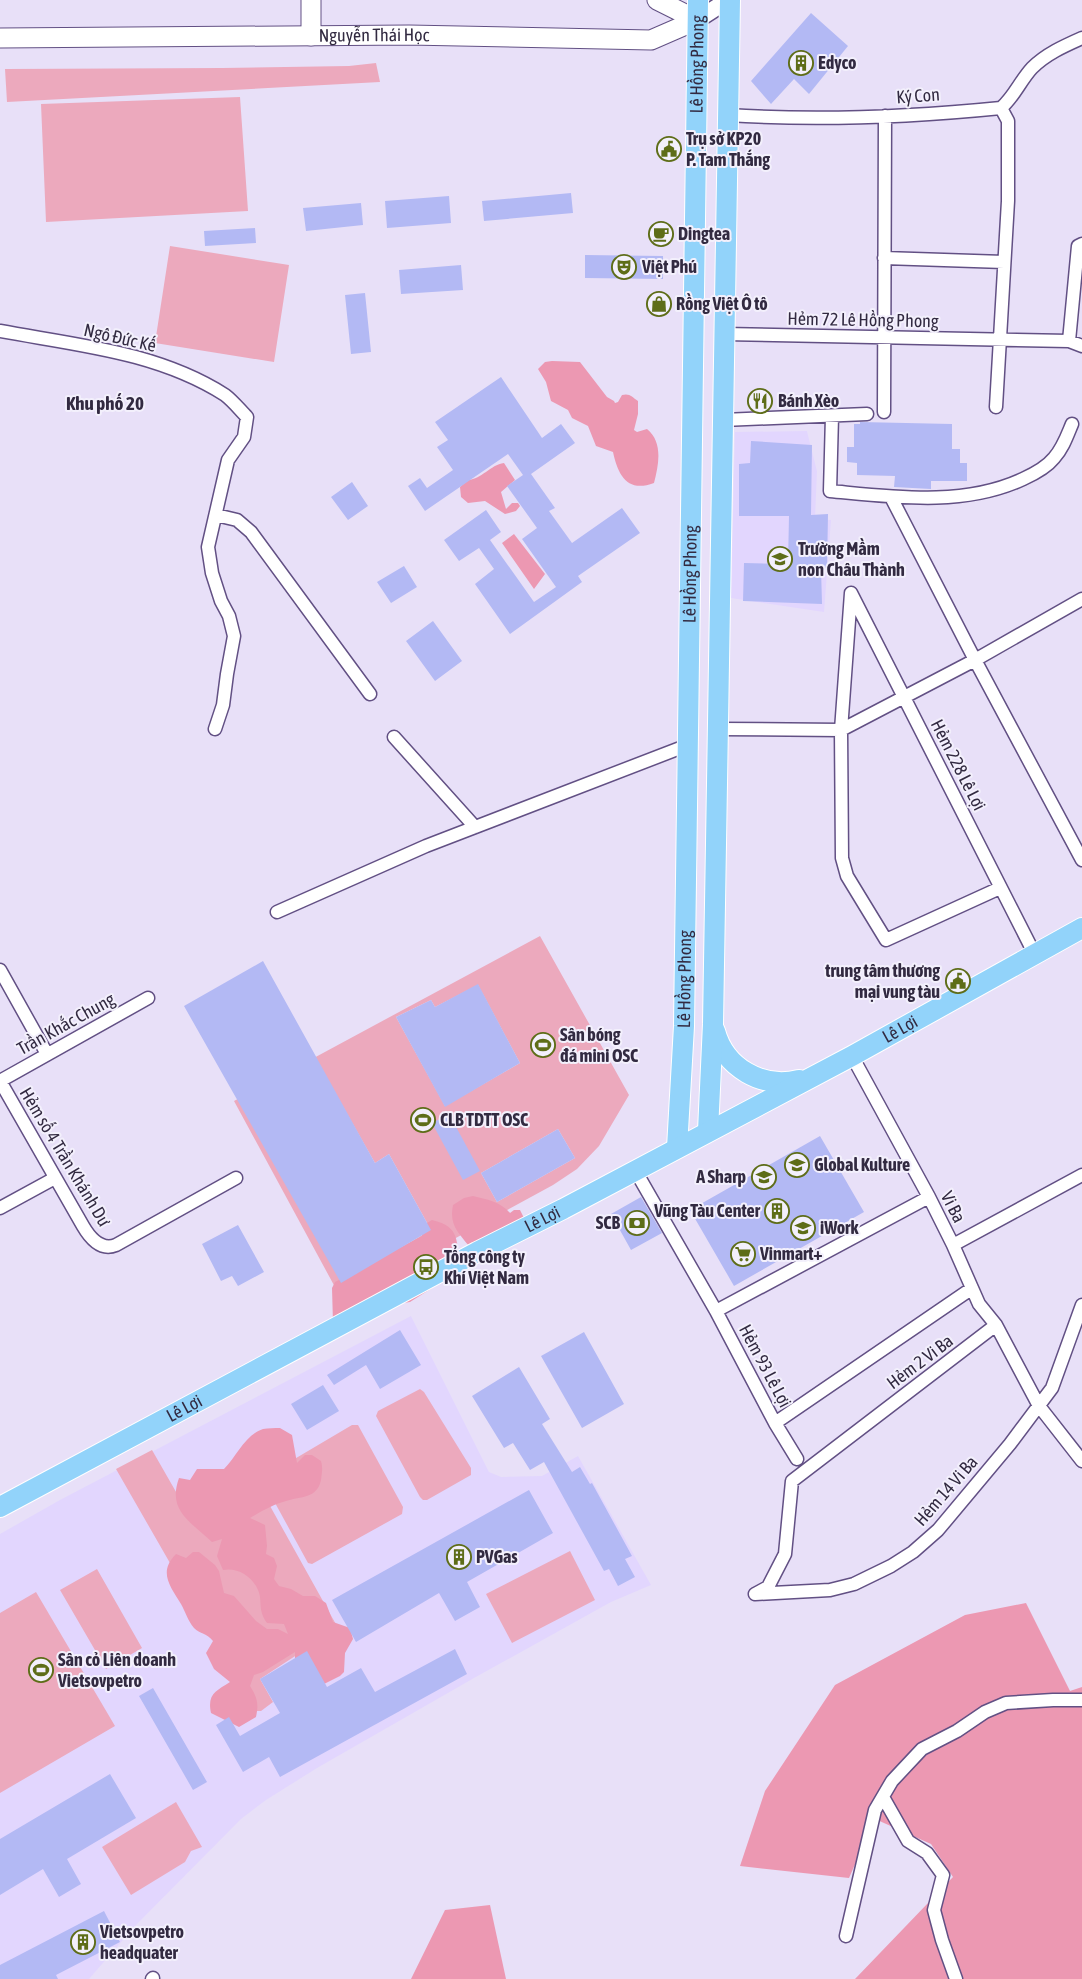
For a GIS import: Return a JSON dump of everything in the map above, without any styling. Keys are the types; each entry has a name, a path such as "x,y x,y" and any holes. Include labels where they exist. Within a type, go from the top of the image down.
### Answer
{"main road":[{"path":"311,0 311,36"},
{"path":"656,0 698,10"},
{"name":"Lê Hồng Phong","path":"708,1132 713,1024 729,0"},
{"name":"Nguyễn Thái Học","path":"0,38 409,35 650,40 698,10"},
{"name":"Lê Hồng Phong","path":"676,1148 684,1026 698,10"},
{"path":"697,68 729,68"},
{"path":"692,404 723,412"},
{"path":"688,737 718,729"},
{"name":"Lê Lợi","path":"0,1507 477,1252 852,1056 1082,928"},
{"path":"713,1024 717,1038 724,1051 737,1067 747,1074 771,1082 794,1082 812,1076"},
{"path":"682,1059 711,1063"}],"street":[{"path":"698,10 729,0"},
{"path":"996,408 1008,201 1008,121 1001,108 1010,100 1015,89 1033,67 1056,50 1082,38"},
{"name":"Ký Con","path":"728,115 770,118 885,116 1001,108"},
{"path":"884,412 885,116"},
{"path":"1082,244 1078,246 1069,341 1082,346"},
{"path":"884,258 1004,262"},
{"name":"Ngô Đức Kế","path":"0,331 139,357 187,375 227,396 247,417 244,436 228,460 216,516"},
{"name":"Hẻm 72 Lê Hồng Phong","path":"724,334 1069,341"},
{"path":"723,412 832,416 867,414"},
{"path":"832,416 830,491 891,497 943,498 982,493 1019,481 1046,466 1054,458 1065,442 1072,424"},
{"path":"891,497 974,660 1082,860"},
{"path":"215,729 223,705 234,636 212,573 208,547 216,516 237,520 252,532 370,694"},
{"name":"Hẻm 228 Lê Lợi","path":"841,730 851,593 1034,953"},
{"path":"718,729 841,730 974,660 1082,599"},
{"path":"841,730 842,858 847,876 886,940 1000,888"},
{"path":"394,737 475,827"},
{"path":"277,912 426,846 688,737"},
{"path":"0,970 48,1054"},
{"name":"Trần Khắc Chung","path":"0,1081 148,998"},
{"name":"Vi Ba","path":"852,1056 953,1245 1082,1176"},
{"name":"Hẻm số 4 Trần Khánh Dư","path":"0,1081 89,1236 96,1242 109,1248 236,1178"},
{"name":"Hẻm 93 Lê Lợi","path":"635,1170 716,1311 775,1423 971,1289"},
{"path":"0,1208 55,1178"},
{"path":"716,1311 928,1197"},
{"path":"953,1245 971,1289 979,1304 996,1325 1038,1406 1082,1461"},
{"name":"Hẻm 14 Vi Ba","path":"755,1594 830,1590 854,1584 891,1566 913,1552 938,1530 1010,1444 1052,1388 1082,1305"},
{"name":"Hẻm 2 Vi Ba","path":"755,1594 768,1586 785,1554 792,1481 996,1325"},
{"path":"775,1423 796,1459"},
{"path":"846,1936 875,1810 892,1780 922,1749 986,1712 1006,1703 1082,1700"},
{"path":"883,1797 908,1841 927,1854 943,1874 934,1910 956,1979"}],"shaded area":[{"path":"376,63 380,82 7,102 5,69 349,66"},
{"path":"240,97 248,211 46,222 41,104"},
{"path":"170,246 289,265 274,362 155,343"},
{"path":"545,362 580,362 607,397 615,403 618,402 622,395 631,396 638,401 638,414 634,430 637,432 647,429 656,440 658,447 658,461 654,483 637,486 630,484 621,475 613,452 596,446 588,426 572,418 568,410 551,401 546,382 538,369"},
{"name":"Trường Mầm non Châu Thành","path":"807,431 817,471 815,519 831,520 824,612 731,598 735,432"},
{"path":"504,463 515,480 501,492 506,509 512,503 518,503 520,506 516,511 505,514 485,501 468,503 461,497 460,487 468,480 478,477 494,466"},
{"path":"514,534 545,574 534,589 502,543"},
{"path":"540,936 629,1095 599,1146 577,1169 553,1185 342,1300 234,1101","holes":["478,985 520,1063 445,1106 396,1017 431,1000 435,1007","316,1059 375,1163 389,1154 431,1230 341,1283","558,1129 575,1158 497,1202 481,1173"]},
{"path":"473,1196 498,1204 510,1213 514,1210 520,1210 524,1218 469,1246 455,1228 452,1212 453,1205 464,1198"},
{"path":"432,1220 442,1223 453,1231 456,1237 461,1267 451,1276 410,1302 396,1304 348,1333 339,1331 333,1323 332,1288 335,1282 422,1236 422,1226"},
{"name":"PVGas","path":"411,1316 489,1472 501,1477 542,1476 578,1456 651,1585 611,1602 474,1678 317,1768 266,1800 241,1819 135,1926 89,1979 0,1979 0,1534 60,1500"},
{"path":"420,1389 424,1392 471,1468 471,1475 427,1500 423,1500 420,1497 376,1416 378,1411"},
{"path":"352,1425 358,1425 403,1507 402,1514 312,1564 308,1563 263,1481 264,1477"},
{"path":"280,1428 292,1435 297,1463 305,1455 312,1455 321,1461 322,1472 319,1486 316,1491 308,1496 277,1504 250,1518 265,1525 266,1554 274,1558 277,1566 274,1579 279,1586 291,1589 303,1596 315,1596 326,1603 333,1622 350,1628 353,1639 345,1653 344,1672 324,1684 295,1666 295,1652 263,1672 254,1675 250,1686 257,1700 256,1717 239,1727 211,1713 210,1701 212,1697 230,1682 214,1669 206,1653 213,1641 194,1628 170,1585 167,1573 171,1561 176,1554 186,1558 193,1552 199,1552 215,1565 219,1571 224,1593 234,1596 256,1621 267,1629 278,1629 288,1634 284,1624 267,1623 262,1613 258,1590 248,1577 239,1571 223,1570 217,1556 222,1539 212,1542 189,1522 179,1507 176,1499 176,1489 179,1478 190,1480 197,1469 224,1469 246,1441 257,1432 263,1429"},
{"path":"152,1450 191,1518 255,1479 338,1628 260,1679 273,1702 261,1711 255,1711 116,1469"},
{"path":"570,1551 595,1600 512,1643 486,1594"},
{"path":"97,1569 142,1648 106,1669 60,1590"},
{"name":"Sân cỏ Liên doanh Vietsovpetro","path":"36,1592 115,1726 0,1793 0,1613"},
{"path":"1026,1603 1070,1691 1082,1687 1082,1979 855,1979 953,1877 931,1844 875,1819 849,1878 740,1866 765,1791 835,1685 965,1615"},
{"path":"176,1802 202,1847 191,1851 185,1862 131,1895 102,1847"},
{"path":"490,1905 506,1979 411,1979 445,1910"}],"building":[{"name":"Edyco","path":"811,13 848,46 809,94 794,79 771,104 751,81"},
{"path":"571,193 573,213 484,221 482,201"},
{"path":"449,196 451,223 387,228 385,201"},
{"path":"361,203 363,225 306,231 303,208"},
{"path":"255,228 256,243 205,246 204,231"},
{"name":"Việt Phú","path":"585,255 663,256 663,279 585,278"},
{"path":"461,265 463,290 401,294 399,270"},
{"path":"365,293 371,352 351,354 345,295"},
{"path":"501,377 542,438 561,424 575,443 531,474 555,508 549,511 572,543 622,508 640,533 578,576 582,582 510,634 475,584 494,569 479,548 459,561 444,540 486,510 501,532 490,540 534,602 556,587 522,539 537,528 507,486 523,475 508,454 425,511 408,486 420,478 427,488 453,470 437,447 448,440 435,422"},
{"path":"860,422 952,424 952,449 960,449 960,463 967,463 967,481 931,481 931,489 894,487 895,476 857,475 857,463 847,462 847,447 854,447 854,424 860,424"},
{"name":"Trường Mầm non Châu Thành","path":"751,441 812,445 811,515 828,514 827,568 821,568 822,604 743,601 744,563 788,564 789,516 739,516 739,464 750,463"},
{"path":"352,482 368,506 348,520 331,497"},
{"path":"404,566 417,587 391,603 377,582"},
{"path":"433,621 462,661 435,681 406,641"},
{"path":"263,961 375,1163 389,1154 431,1230 341,1283 184,1006"},
{"path":"478,984 520,1063 445,1107 396,1017 431,1000 435,1007"},
{"path":"449,1114 480,1171 463,1180 432,1123"},
{"path":"558,1129 575,1158 497,1202 481,1173"},
{"name":"Vũng Tàu Center","path":"820,1136 864,1212 734,1286 690,1210"},
{"name":"SCB","path":"641,1197 662,1233 631,1250 611,1214"},
{"path":"238,1225 264,1272 238,1286 232,1276 221,1281 202,1244"},
{"path":"400,1330 421,1365 380,1389 366,1365 334,1385 327,1375"},
{"path":"584,1332 624,1404 582,1428 541,1356"},
{"path":"519,1367 550,1419 542,1424 572,1472 580,1467 590,1484 592,1483 632,1556 625,1559 635,1577 618,1586 609,1569 604,1571 544,1462 530,1470 513,1443 504,1448 472,1396"},
{"path":"323,1385 339,1411 307,1430 291,1404"},
{"name":"PVGas","path":"529,1490 553,1533 467,1582 480,1607 455,1621 439,1593 356,1642 332,1600"},
{"path":"455,1649 467,1674 280,1777 269,1757 243,1772 216,1725 229,1717 240,1736 280,1713 260,1679 307,1651 327,1687 361,1668 375,1692"},
{"path":"153,1688 207,1782 193,1790 139,1696"},
{"path":"110,1774 136,1818 67,1859 81,1884 59,1897 43,1869 0,1895 0,1839"},
{"path":"104,1911 120,1942 56,1975 58,1979 0,1979 0,1965"}],"place":[{"name":"Edyco","path":"801,63"},
{"name":"Trụ sở KP20 P. Tam Thắng","path":"669,149"},
{"name":"Dingtea","path":"661,234"},
{"name":"Việt Phú","path":"624,267"},
{"name":"Rồng Việt Ô tô","path":"659,304"},
{"name":"Bánh Xèo","path":"760,401"},
{"name":"Trường Mầm non Châu Thành","path":"780,559"},
{"name":"trung tâm thương mại vung tàu","path":"958,981"},
{"name":"Sân bóng đá mini OSC","path":"543,1045"},
{"name":"CLB TDTT OSC","path":"423,1120"},
{"name":"Global Kulture","path":"797,1165"},
{"name":"A Sharp","path":"764,1177"},
{"name":"Vũng Tàu Center","path":"777,1211"},
{"name":"SCB","path":"637,1223"},
{"name":"iWork","path":"803,1228"},
{"name":"Vinmart+","path":"743,1254"},
{"name":"Tổng công ty Khí Việt Nam","path":"426,1267"},
{"name":"PVGas","path":"459,1557"},
{"name":"Sân cỏ Liên doanh Vietsovpetro","path":"41,1670"},
{"name":"Vietsovpetro headquater","path":"83,1942"}],"district":[{"name":"Khu phố 20","path":"105,403"}]}
